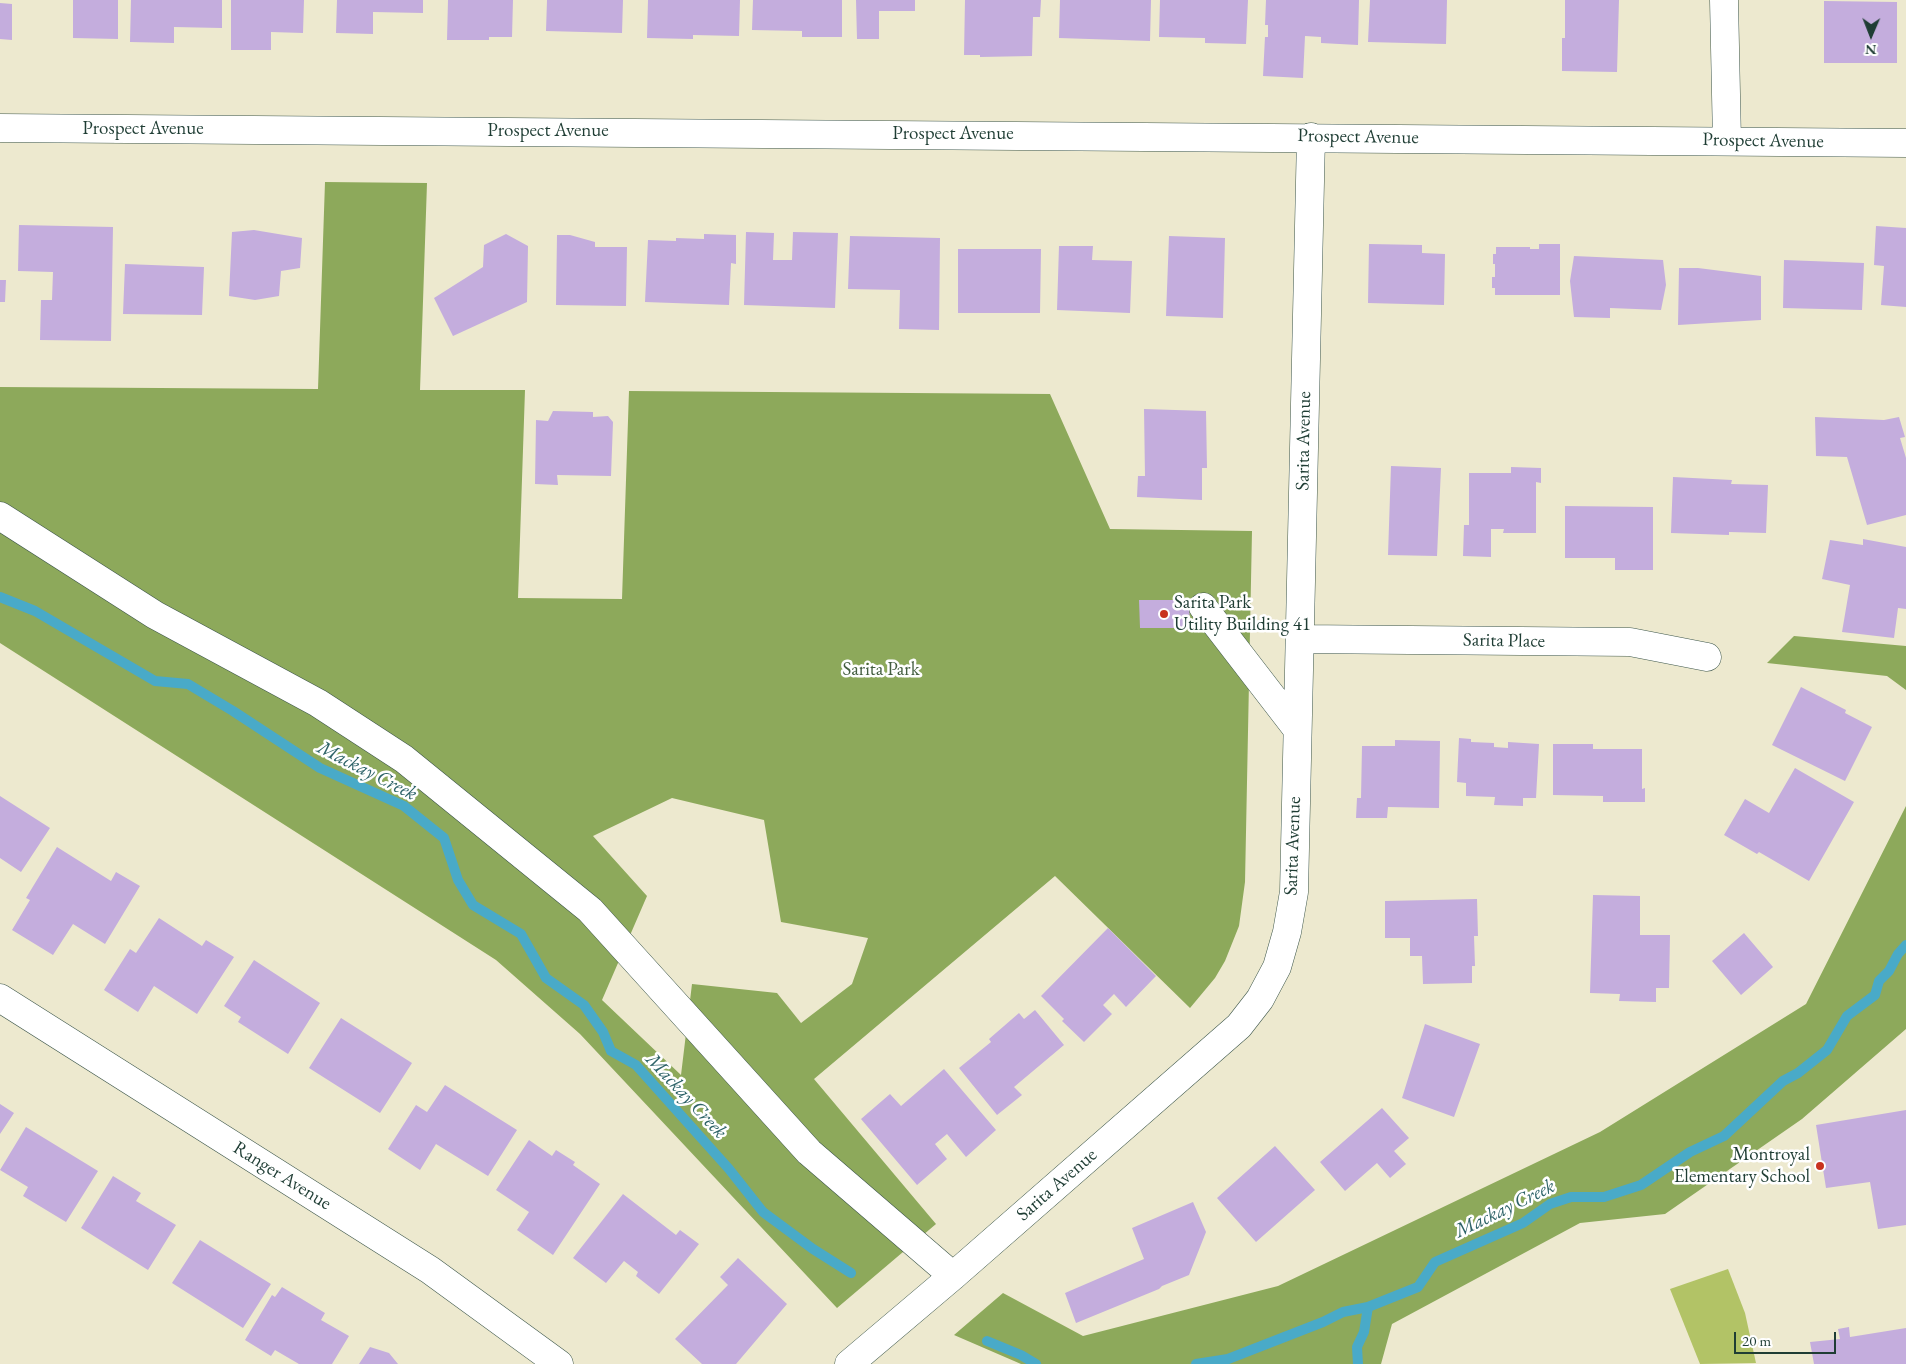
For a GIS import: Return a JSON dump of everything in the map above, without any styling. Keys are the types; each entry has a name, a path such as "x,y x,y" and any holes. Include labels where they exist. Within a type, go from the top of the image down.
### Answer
{"street":[{"path":"1724,0 1727,140"},
{"name":"Prospect Avenue","path":"0,128 1727,140 1906,143"},
{"name":"Sarita Avenue","path":"849,1364 954,1276 1239,1026 1260,999 1277,968 1287,932 1294,892 1311,137"},
{"path":"0,516 155,615 318,703 404,759 590,910 809,1152 954,1276"},
{"path":"1203,607 1297,729"},
{"name":"Sarita Place","path":"1300,639 1630,642 1707,657"},
{"name":"Ranger Avenue","path":"0,998 430,1270 559,1364"}],"green space":[{"name":"Sarita Park","path":"325,182 427,183 420,390 525,390 518,598 622,599 629,391 1050,394 1110,529 1252,531 1245,882 1239,926 1225,961 1215,978 1190,1008 1055,876 814,1079 936,1224 837,1308 580,1034 496,960 0,643 0,387 318,389","holes":["672,798 764,820 781,922 868,938 852,984 801,1023 777,993 692,984 681,1075 602,1000 647,896 593,836"]},
{"path":"1794,636 1906,646 1906,690 1887,676 1767,663"},
{"path":"1906,806 1906,1029 1802,1119 1665,1214 1580,1223 1392,1324 1381,1364 1021,1364 954,1335 1003,1293 1083,1336 1278,1286 1600,1132 1806,1004"},
{"path":"1728,1269 1745,1313 1756,1363 1700,1364 1670,1289"}],"building":[{"path":"73,0 118,0 118,39 73,38"},
{"path":"131,0 222,0 222,28 174,27 174,43 130,42"},
{"path":"231,0 304,0 303,33 271,32 271,50 231,50"},
{"path":"337,0 423,0 423,13 373,12 373,34 336,33"},
{"path":"448,0 513,0 512,37 489,37 489,40 447,40"},
{"path":"547,0 623,0 622,33 546,31"},
{"path":"648,0 740,0 739,36 693,35 693,39 647,38"},
{"path":"753,0 842,0 842,37 802,37 802,31 752,30"},
{"path":"856,0 915,0 915,11 879,11 879,39 857,39"},
{"path":"965,0 1041,0 1040,17 1033,17 1032,56 980,57 980,55 964,55"},
{"path":"1060,0 1151,0 1150,41 1059,38"},
{"path":"1160,0 1248,0 1246,44 1205,43 1205,38 1159,37"},
{"path":"1266,0 1359,0 1358,45 1321,43 1321,37 1305,36 1303,78 1263,76 1265,37 1268,37 1268,25 1265,25"},
{"path":"1370,0 1447,0 1446,44 1368,42"},
{"path":"1565,0 1619,0 1617,72 1562,71 1562,38 1565,38"},
{"path":"1824,1 1897,2 1897,63 1824,63"},
{"path":"0,3 12,4 12,40 0,39"},
{"path":"19,225 113,227 111,341 40,340 41,300 52,300 53,272 18,271"},
{"path":"1876,226 1906,228 1906,307 1881,305 1884,266 1874,265"},
{"path":"254,230 302,238 300,268 281,271 279,296 255,300 229,296 232,232"},
{"path":"746,232 774,233 773,260 792,260 793,232 838,233 835,308 744,305"},
{"path":"506,234 528,246 527,302 453,336 434,298 483,267 484,245"},
{"path":"704,234 736,235 736,264 731,263 729,305 645,302 648,240 704,239"},
{"path":"557,235 570,235 595,242 595,247 627,247 626,306 556,305"},
{"path":"850,236 940,238 939,330 899,329 900,290 848,289"},
{"path":"1169,236 1225,238 1223,318 1166,316"},
{"path":"1369,244 1422,245 1422,253 1445,254 1444,305 1368,303"},
{"path":"1539,244 1560,244 1560,295 1495,295 1495,288 1492,288 1492,277 1495,277 1493,254 1496,254 1496,247 1530,247 1530,249 1539,249"},
{"path":"1059,246 1093,246 1092,260 1132,261 1130,313 1057,310"},
{"path":"958,249 1041,249 1040,313 958,313"},
{"path":"1574,256 1663,260 1666,285 1661,310 1610,308 1610,318 1574,317 1570,281"},
{"path":"1784,260 1864,263 1862,310 1783,308"},
{"path":"125,264 204,267 202,315 123,314"},
{"path":"1679,268 1698,268 1761,276 1761,320 1678,325"},
{"path":"0,280 6,280 5,302 0,302"},
{"path":"1144,409 1206,411 1207,468 1202,468 1202,500 1137,497 1138,476 1145,476"},
{"path":"553,411 593,412 593,417 608,416 613,422 611,476 557,475 558,485 535,484 536,420 548,421"},
{"path":"1815,417 1884,420 1899,417 1905,437 1900,438 1906,458 1906,515 1867,525 1847,457 1816,456"},
{"path":"1391,466 1441,468 1437,556 1388,555"},
{"path":"1511,467 1541,468 1541,483 1536,482 1536,533 1503,533 1504,529 1491,529 1491,557 1463,556 1464,525 1469,525 1469,473 1511,473"},
{"path":"1673,477 1732,480 1731,484 1768,485 1766,533 1729,532 1729,535 1671,533"},
{"path":"1565,506 1653,507 1653,570 1615,570 1615,558 1565,558"},
{"path":"1863,539 1906,547 1906,609 1898,608 1894,638 1842,632 1850,585 1822,579 1830,540 1863,545"},
{"name":"Sarita Park Utility Building 41","path":"1139,600 1190,600 1189,628 1140,628"},
{"path":"1801,687 1846,710 1845,713 1872,727 1845,781 1772,745"},
{"path":"1459,738 1471,739 1471,742 1494,743 1494,747 1508,748 1508,742 1539,744 1536,798 1523,798 1523,806 1494,805 1495,797 1466,796 1466,783 1457,782"},
{"path":"1395,740 1440,741 1439,808 1388,807 1387,818 1356,818 1357,798 1361,798 1362,746 1395,746"},
{"path":"1553,744 1593,744 1593,749 1642,749 1642,789 1645,788 1645,802 1603,802 1603,796 1553,795"},
{"path":"1795,768 1854,802 1809,881 1759,852 1757,854 1724,835 1745,799 1769,813"},
{"path":"0,796 50,828 21,872 0,858"},
{"path":"57,847 111,881 116,872 140,886 105,944 73,924 53,955 12,930 30,900 26,898"},
{"path":"1593,895 1640,896 1640,935 1670,935 1669,988 1656,988 1656,1002 1619,1001 1620,994 1590,993"},
{"path":"1477,899 1478,936 1474,936 1475,966 1472,966 1472,983 1423,984 1422,956 1410,956 1410,938 1385,938 1385,901"},
{"path":"159,918 202,946 206,940 234,957 197,1014 154,986 138,1012 104,990 130,949 136,953"},
{"path":"1108,928 1156,976 1126,1007 1114,994 1103,1005 1112,1014 1084,1042 1062,1021 1064,1019 1041,996"},
{"path":"1744,933 1773,967 1741,995 1712,961"},
{"path":"254,960 320,1003 288,1054 238,1022 241,1017 224,1006"},
{"path":"1035,1010 1064,1045 1014,1087 1022,1095 997,1115 959,1068 991,1042 989,1039 1019,1013 1024,1019"},
{"path":"341,1018 412,1063 380,1113 309,1068"},
{"path":"1425,1024 1480,1044 1454,1117 1402,1098"},
{"path":"944,1069 996,1130 966,1157 947,1134 935,1144 947,1159 917,1185 861,1119 890,1094 901,1106"},
{"path":"445,1085 517,1130 488,1176 436,1144 420,1170 388,1149 416,1105 427,1112"},
{"path":"0,1104 14,1113 0,1134"},
{"path":"1382,1108 1409,1138 1394,1151 1406,1164 1390,1178 1377,1163 1345,1191 1320,1162"},
{"name":"Montroyal Elementary School","path":"1906,1110 1906,1225 1878,1229 1870,1182 1826,1188 1816,1125"},
{"path":"26,1127 98,1171 66,1222 23,1196 28,1187 0,1170"},
{"path":"529,1140 552,1156 556,1150 575,1162 573,1165 600,1184 553,1255 517,1230 529,1212 496,1190"},
{"path":"1275,1146 1315,1190 1256,1242 1217,1198"},
{"path":"113,1176 141,1193 136,1201 176,1225 148,1270 81,1228"},
{"path":"623,1194 676,1235 680,1230 699,1244 659,1294 636,1276 638,1272 624,1261 606,1283 573,1258"},
{"path":"1193,1202 1206,1232 1189,1275 1076,1323 1065,1293 1144,1259 1132,1228"},
{"path":"200,1240 271,1284 243,1328 172,1283"},
{"path":"738,1258 787,1304 736,1364 702,1364 675,1339 728,1285 720,1277"},
{"path":"282,1287 325,1313 321,1320 349,1336 332,1364 299,1364 275,1350 271,1356 245,1340 272,1295 275,1297"},
{"path":"1849,1327 1850,1337 1906,1328 1906,1364 1814,1364 1810,1342 1840,1339 1838,1329"},
{"path":"370,1347 389,1353 398,1364 359,1364"}],"waterway":[{"name":"Mackay Creek","path":"0,597 35,611 155,681 188,684 320,768 404,806 444,838 458,880 473,905 521,934 546,978 584,1005 603,1032 611,1051 636,1065 729,1169 763,1212 813,1249 851,1273"},
{"name":"Mackay Creek","path":"1196,1364 1228,1359 1323,1322 1343,1312 1368,1307 1418,1287 1435,1262 1523,1223 1550,1204 1571,1197 1604,1197 1641,1185 1690,1152 1724,1136 1783,1081 1798,1073 1827,1050 1847,1016 1875,995 1879,981 1889,971 1898,954 1906,945"},
{"path":"1358,1364 1357,1347 1364,1332 1368,1307"},
{"name":"Mackay Creek","path":"987,1341 1021,1355 1036,1364"}],"place":[{"name":"Sarita Park Utility Building 41","path":"1164,614"},
{"name":"Montroyal Elementary School","path":"1820,1166"}]}
